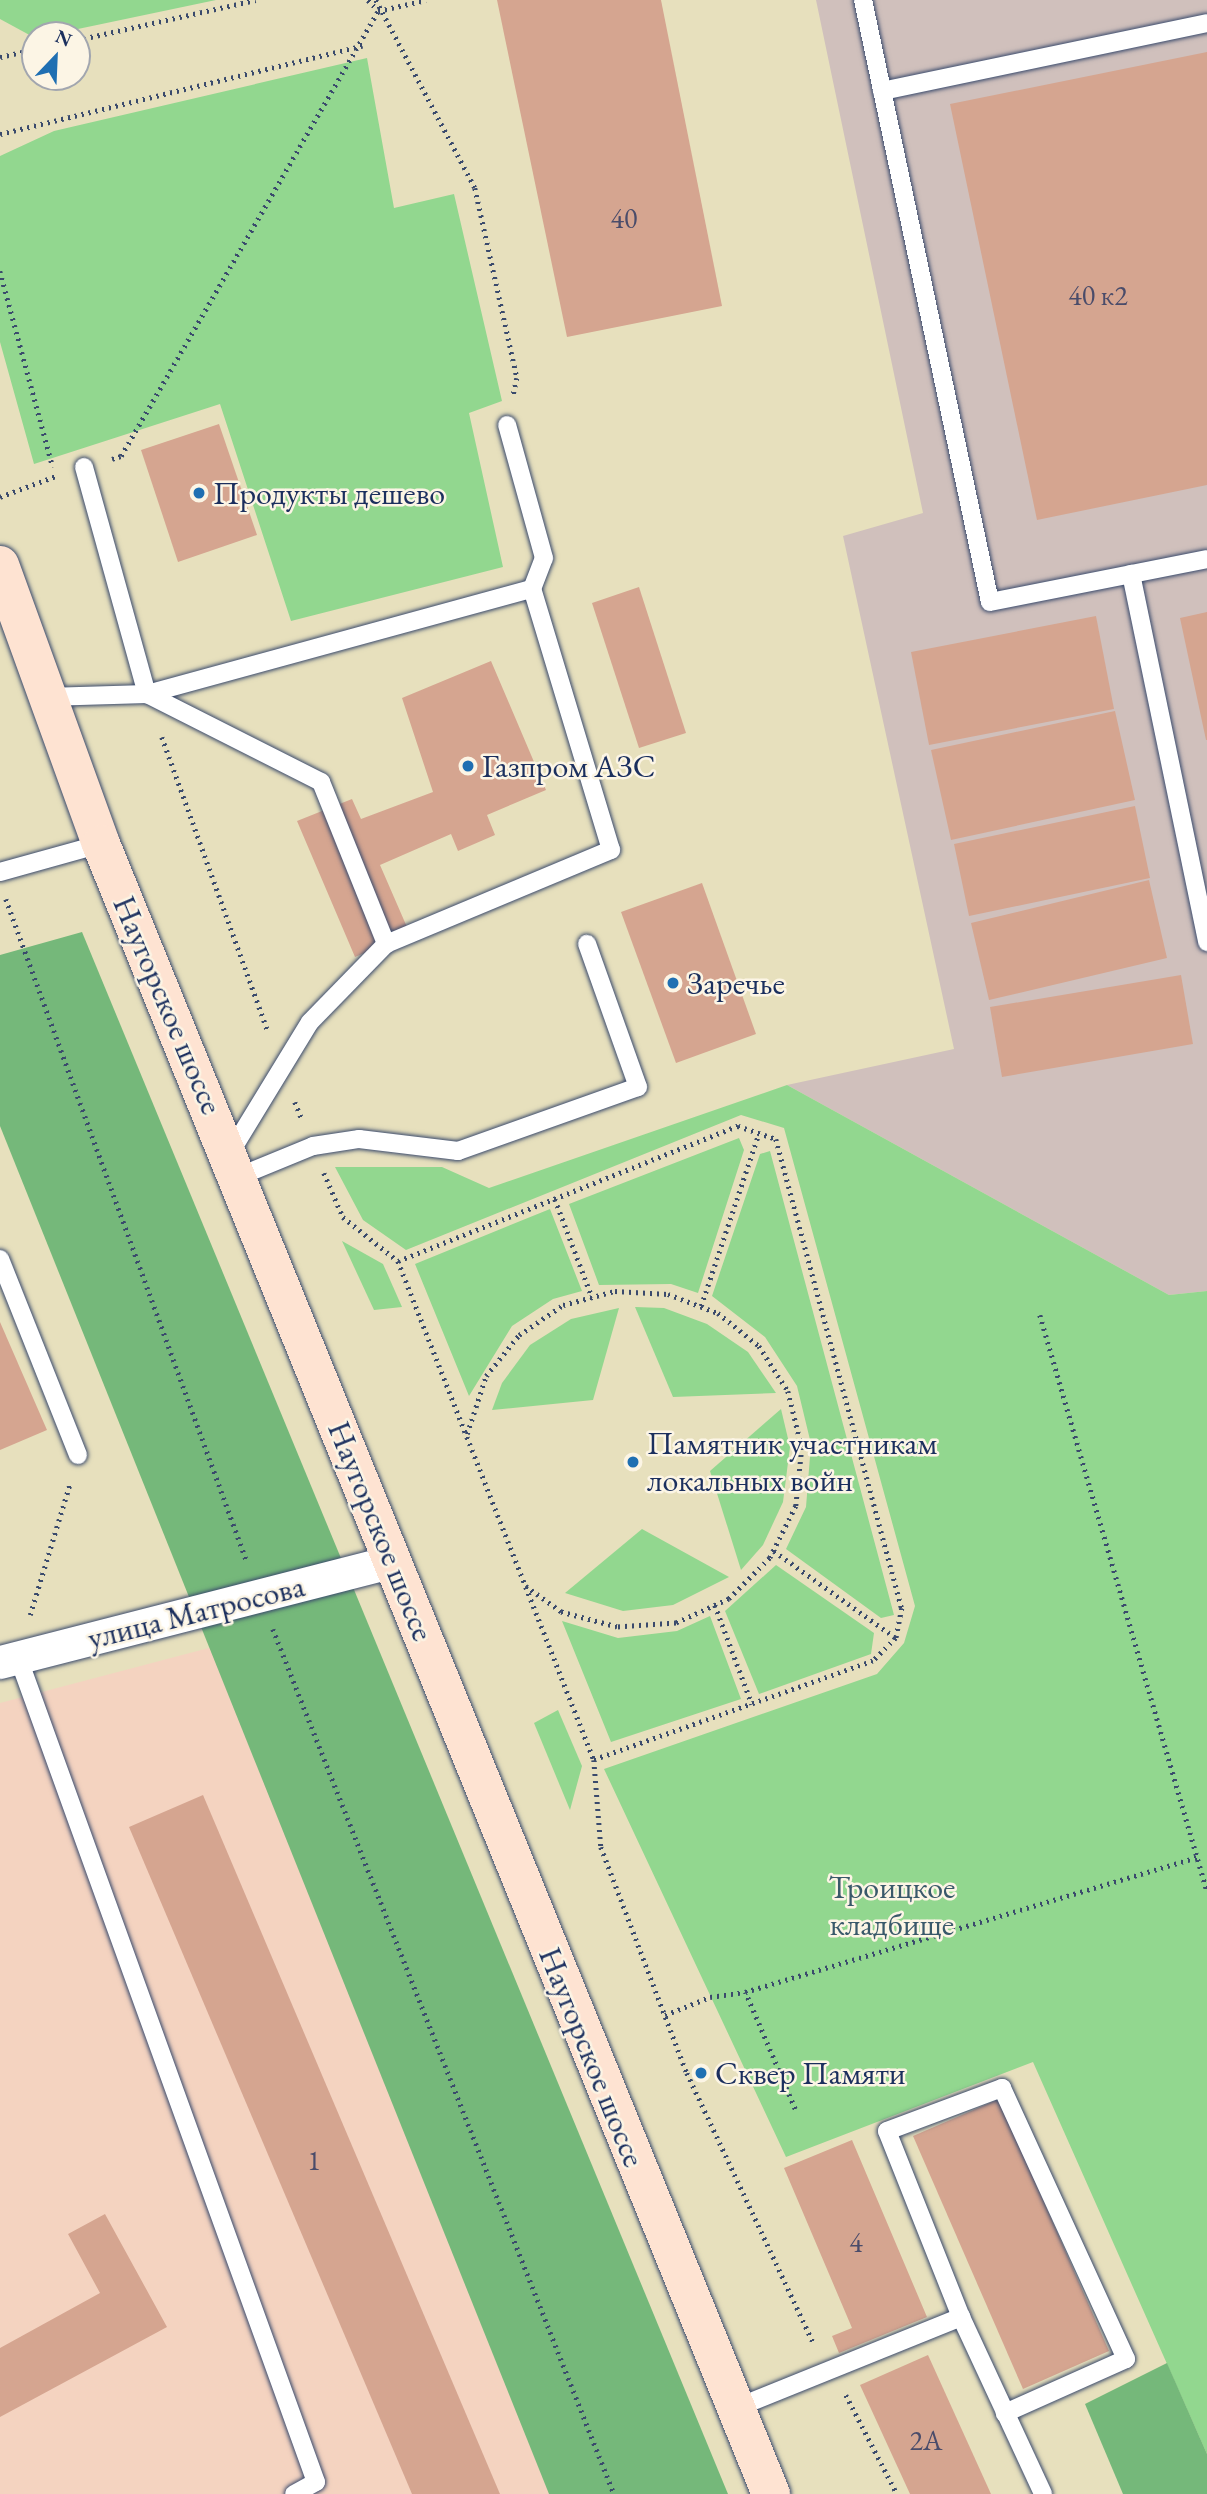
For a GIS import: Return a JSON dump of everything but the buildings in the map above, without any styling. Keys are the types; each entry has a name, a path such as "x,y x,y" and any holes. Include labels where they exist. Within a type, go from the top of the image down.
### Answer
{"main road":[{"name":"Наугорское шоссе","path":"0,565 100,844 235,1164 392,1561 771,2494"}],"street":[{"name":"улица Матросова","path":"9,1660 392,1561"}],"lane":[{"path":"863,0 990,602 1207,559"},
{"path":"882,91 1207,23"},
{"path":"235,1164 280,1065 310,1022 386,944 611,850 533,589 544,558 507,425"},
{"path":"84,467 147,694 321,782 386,944"},
{"path":"1131,574 1207,942"},
{"path":"46,697 147,694 533,589"},
{"path":"0,872 100,844"},
{"path":"235,1164 313,1146 359,1139 458,1151 638,1087 587,944"},
{"path":"0,1259 78,1455"},
{"path":"9,1660 316,2482 294,2494"},
{"path":"1005,2413 1126,2359 1002,2088 887,2131 961,2317 1005,2413 1043,2494"},
{"path":"736,2408 961,2317"}],"path":[{"path":"91,37 256,0"},
{"path":"368,0 378,11 475,188 517,378 507,425"},
{"path":"0,497 55,476 121,456 362,46 378,11 376,0"},
{"path":"378,11 426,0"},
{"path":"0,134 362,46"},
{"path":"0,57 21,53"},
{"path":"0,271 55,476"},
{"path":"147,694 280,1065 313,1146 343,1217 398,1261 594,1760 601,1847 665,2015 829,2372 861,2415 897,2494"},
{"path":"0,883 260,1597 614,2494"},
{"path":"398,1261 738,1126 776,1139 902,1608 896,1638 873,1661 594,1760"},
{"path":"701,1306 759,1133"},
{"path":"555,1199 592,1297"},
{"path":"467,1437 486,1376 519,1335 563,1305 615,1291 668,1294 701,1306 759,1346 788,1391 802,1447 796,1506 774,1551 715,1605 676,1623 617,1627 561,1612 524,1586"},
{"path":"1040,1315 1207,1891"},
{"path":"9,1660 78,1455"},
{"path":"774,1551 896,1638"},
{"path":"715,1605 752,1704"},
{"path":"665,2015 710,1997 745,1992 1197,1857"},
{"path":"745,1992 795,2109"}],"shaded area":[{"path":"816,0 1207,0 1207,1291 1169,1295 787,1085 954,1049 843,536 923,513"},
{"path":"243,1639 591,2494 0,2494 0,1703"}],"green space":[{"path":"0,0 216,0 91,26 91,21 21,21 21,30 0,19"},
{"path":"367,58 394,208 454,194 502,401 469,413 503,567 291,621 220,404 34,464 0,342 0,156 54,131"},
{"path":"82,932 728,2494 549,2494 0,1126 0,955"},
{"name":"Троицкое кладбище","path":"787,1085 1169,1295 1207,1291 1207,2454 1033,2062 786,2157 604,1769 877,1674 904,1643 915,1606 784,1128 741,1115 406,1250 363,1220 335,1167 442,1167 489,1188"},
{"path":"739,1138 744,1150 698,1293 671,1284 599,1285 569,1204"},
{"path":"770,1151 894,1615 881,1618 786,1549 806,1507 811,1444 797,1386 765,1337 712,1296 760,1154"},
{"path":"550,1209 582,1291 553,1299 512,1326 469,1396 415,1264"},
{"path":"342,1241 383,1264 402,1307 374,1310"},
{"path":"635,1307 664,1308 707,1324 748,1352 776,1393 673,1397"},
{"path":"619,1308 593,1400 492,1410 502,1383 530,1345 571,1319"},
{"path":"781,1409 790,1447 783,1502 763,1545 741,1570 710,1471"},
{"path":"642,1529 729,1577 673,1605 623,1611 565,1593"},
{"path":"776,1565 874,1633 871,1654 759,1694 725,1611"},
{"path":"710,1616 741,1699 611,1742 562,1621 618,1638 677,1631"},
{"path":"558,1710 582,1766 570,1810 534,1723"},
{"path":"1167,2363 1207,2454 1207,2494 1123,2494 1085,2404"}],"place":[{"name":"Продукты дешево","path":"199,493"},
{"name":"Газпром АЗС","path":"468,766"},
{"name":"Заречье","path":"673,983"},
{"name":"Памятник участникам локальных войн","path":"633,1462"},
{"name":"Сквер Памяти","path":"701,2073"}]}
